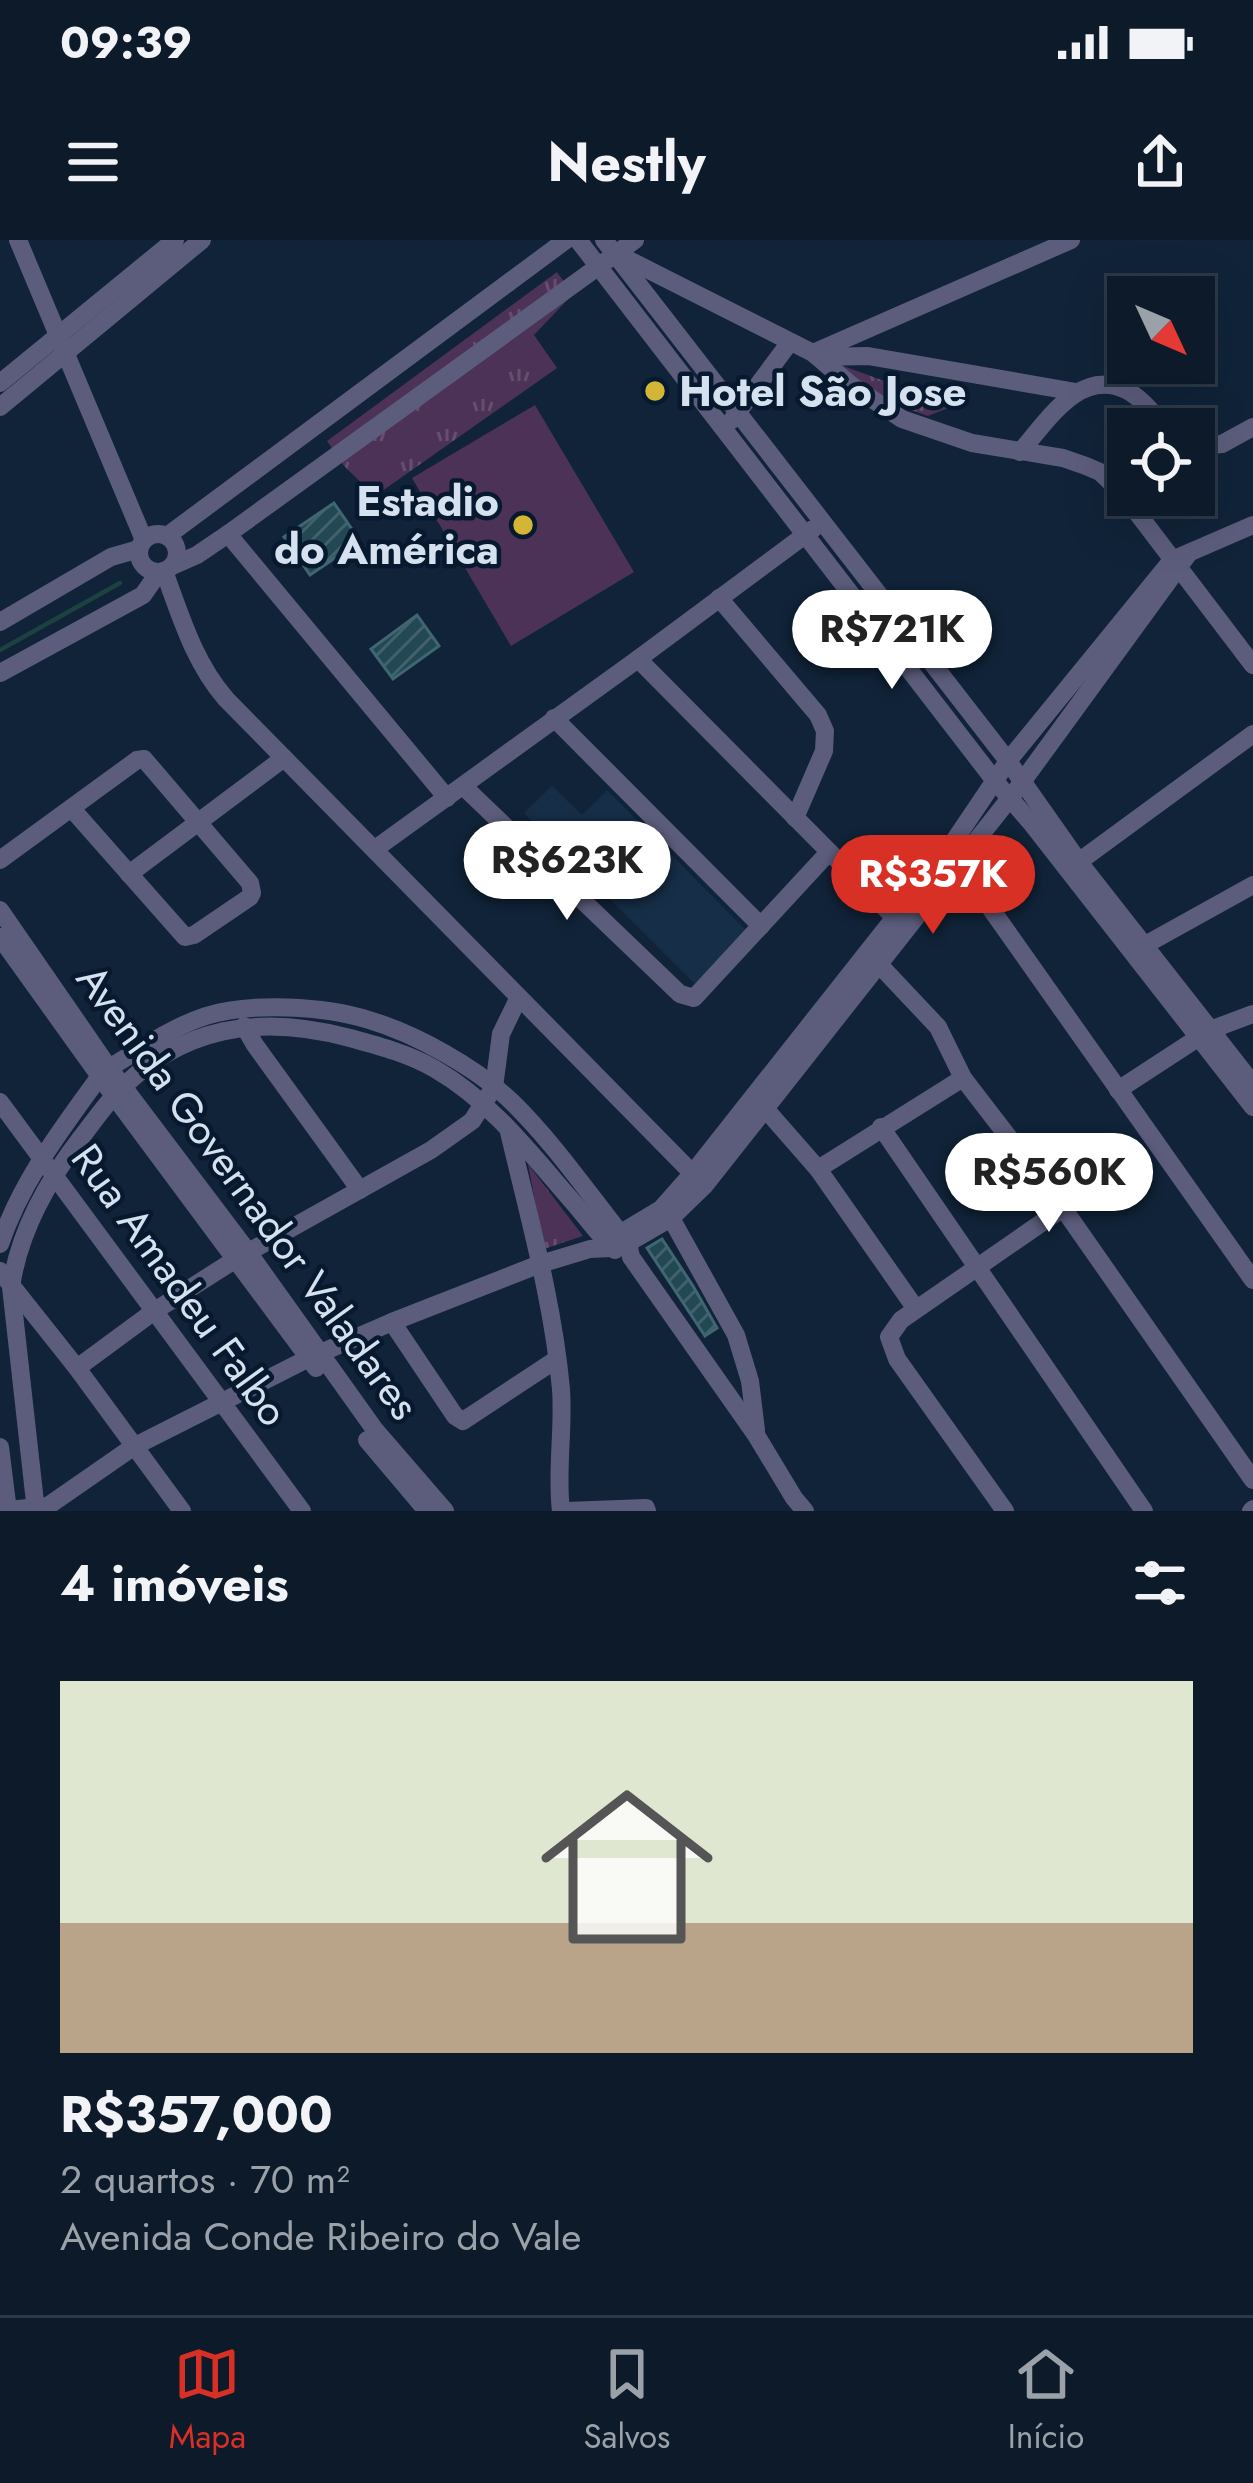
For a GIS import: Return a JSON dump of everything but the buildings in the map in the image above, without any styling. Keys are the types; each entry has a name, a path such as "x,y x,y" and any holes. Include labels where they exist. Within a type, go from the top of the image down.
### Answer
{"street":[{"path":"18,240 141,545 143,566 165,570 228,534 597,266 609,247 635,240"},
{"path":"159,265 175,240"},
{"path":"0,406 62,344 121,295 202,240"},
{"path":"0,622 154,534 167,536 566,240"},
{"path":"578,240 725,429 1008,761 1074,866"},
{"path":"815,355 1071,240"},
{"path":"609,247 738,412 813,528 995,781 1074,866 1204,1033 1253,1108"},
{"path":"609,247 815,355 902,419 972,443 1063,458 1100,472 1246,643 1253,665"},
{"path":"666,354 682,341"},
{"path":"725,429 790,342"},
{"path":"0,383 62,344"},
{"path":"815,355 868,356 1076,392 1097,385 1126,390 1145,408"},
{"path":"1020,452 1076,392"},
{"path":"1215,445 1253,427"},
{"path":"954,856 1008,761 1043,718 1098,665 1180,561 1253,525"},
{"path":"375,849 813,528"},
{"path":"228,534 455,792 680,994 694,998 829,852"},
{"path":"0,673 143,595 177,551 167,536"},
{"path":"165,570 208,678 699,1179"},
{"path":"719,598 818,715 825,731 824,751 795,818"},
{"path":"638,659 900,923"},
{"path":"29,1457 1,1457 8,1511 43,1509 133,1447 315,1356 540,1264 614,1245 666,1213 699,1179 954,856 1010,798 1059,733 1098,665"},
{"path":"554,718 761,926"},
{"path":"1043,718 1059,733"},
{"path":"1074,866 1253,734"},
{"path":"129,874 284,758"},
{"path":"0,860 137,760 144,760 253,888 250,897 189,937 180,934 71,809"},
{"path":"954,856 1253,1280"},
{"path":"1138,949 1253,886"},
{"name":"Avenida Governador Valadares","path":"0,910 13,956"},
{"name":"Avenida Governador Valadares","path":"0,937 432,1507"},
{"path":"873,958 938,1027 962,1078 1063,1208 1253,1480"},
{"path":"77,1368 242,1255 457,1133 478,1115 490,1095 501,1034 519,997"},
{"path":"0,1244 41,1156 105,1072 183,1024 211,1014 277,1008 368,1020 452,1058 490,1095 508,1127 614,1245 756,1435 805,1511"},
{"path":"1118,1090 1204,1033 1253,1014"},
{"path":"244,1025 360,1190"},
{"path":"43,1509 29,1457 6,1279 55,1173 119,1092 178,1048 244,1025 287,1025 386,1048 437,1070 524,1116 598,1202 614,1245"},
{"path":"1204,1033 1253,1084"},
{"path":"818,1169 962,1078"},
{"name":"Rua Amadeu Falbo","path":"0,1102 302,1511"},
{"path":"760,1102 818,1169 916,1309"},
{"path":"508,1127 557,1359 564,1511 647,1511"},
{"path":"881,1127 1144,1511"},
{"path":"1005,1511 897,1359 889,1337 901,1320 1063,1208"},
{"path":"666,1213 736,1335 750,1381 756,1435"},
{"path":"6,1279 182,1511"},
{"path":"392,1322 463,1421 557,1359"}],"shaded area":[{"path":"552,786 582,815 607,790 748,932 695,984 524,813"}],"green space":[{"path":"557,272 573,294 534,335 557,368 375,496 344,466 327,441"},
{"path":"824,359 953,406 928,416 891,403"},
{"name":"Estadio do América","path":"535,405 634,572 511,646 412,478"},
{"path":"528,1164 583,1236 544,1249"}],"waterway":[{"path":"0,650 120,583"}],"place":[{"name":"Hotel São Jose","path":"655,391"},
{"name":"Estadio do América","path":"523,525"}]}
